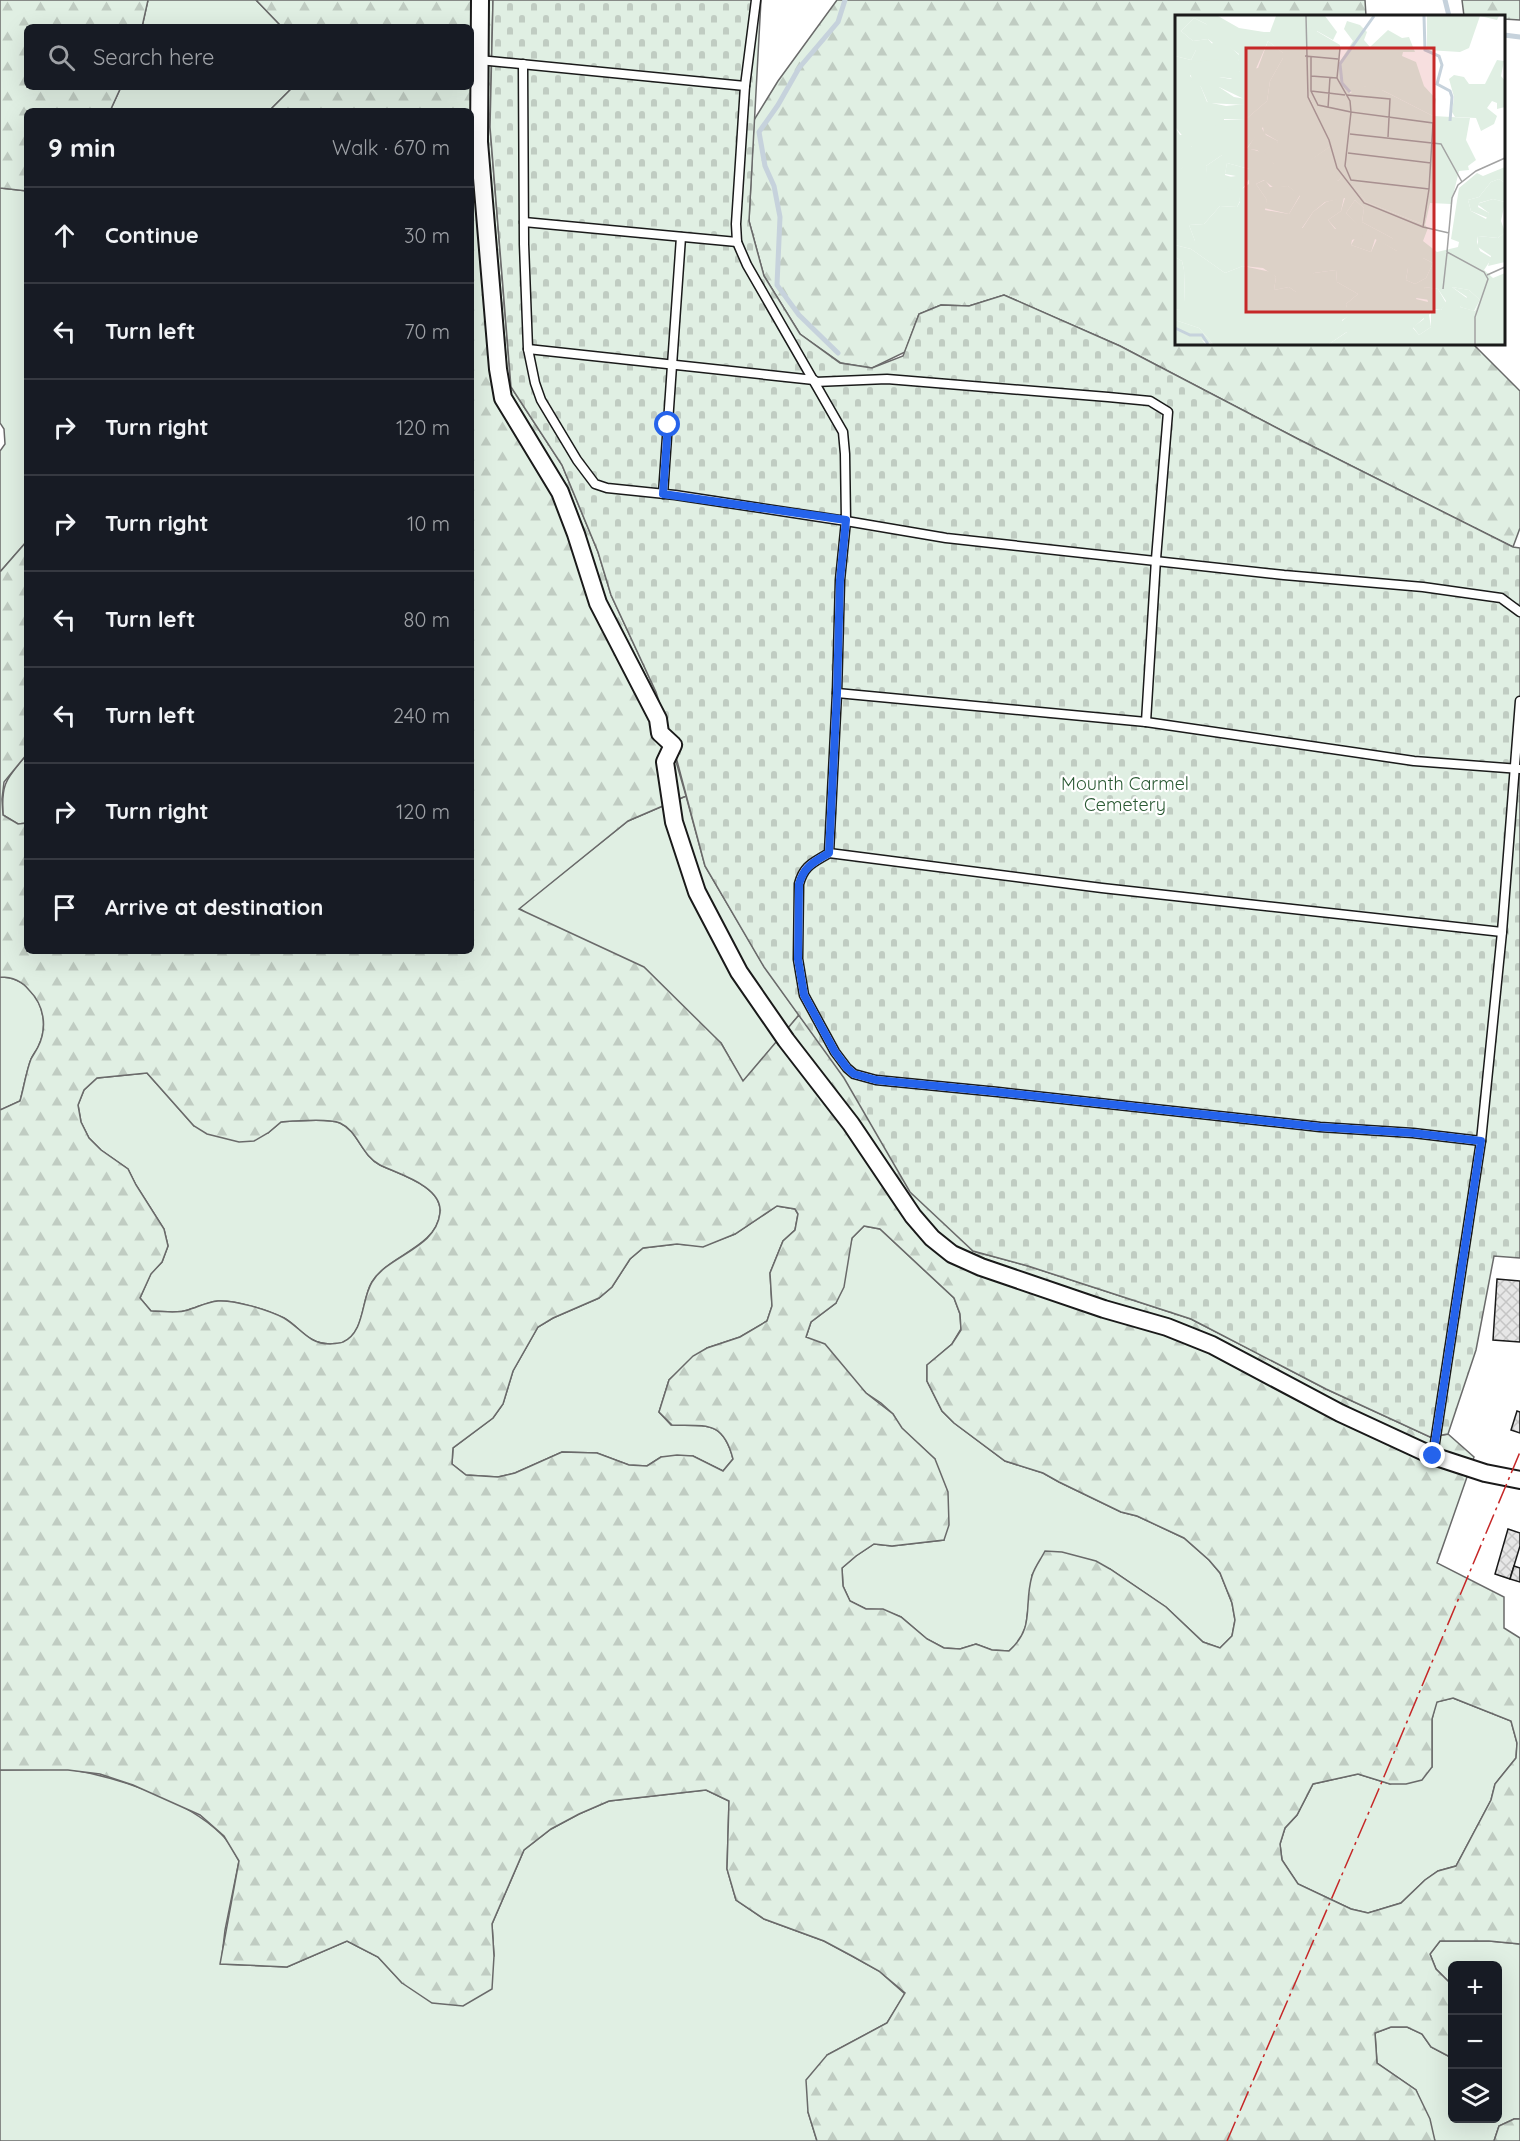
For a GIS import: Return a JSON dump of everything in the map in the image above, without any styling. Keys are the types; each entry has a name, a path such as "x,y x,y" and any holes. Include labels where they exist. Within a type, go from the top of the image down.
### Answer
{"street":[{"path":"480,0 478,142 498,369 503,399 560,492 598,603 658,718 660,733 673,746 665,762 677,832 697,892 746,982 786,1040 852,1124 913,1216 932,1238 951,1254 1039,1288 1167,1327 1212,1345 1340,1413 1433,1456 1485,1473 1520,1480"}],"lane":[{"path":"756,0 745,86 736,224 737,242 747,266 843,432 845,454 846,520 840,580 829,853"},
{"path":"479,60 745,86"},
{"path":"523,64 528,349 541,400 577,460 596,484 607,488 846,520 946,538 1156,559 1284,575 1423,587 1502,598 1520,612"},
{"path":"524,222 737,242"},
{"path":"663,494 681,237"},
{"path":"528,349 814,381 887,379 1140,400 1157,404 1168,412 1146,722"},
{"path":"837,693 1146,722 1414,761 1517,769"},
{"path":"1433,1456 1481,1141 1517,769 1520,701"},
{"path":"1481,1141 1413,1133 1320,1127 876,1080 854,1074 835,1052 804,995 798,959 799,884 801,875 807,866 829,853 1102,888 1502,932"}],"green space":[{"path":"0,0 148,0 143,24 24,24 24,90 120,90 111,108 24,108 24,191 0,188"},
{"path":"148,0 256,0 279,24 143,24"},
{"path":"256,0 493,0 490,127 511,387 562,465 598,552 611,595 656,692 686,796 628,821 519,909 644,967 721,1043 743,1081 799,1015 973,1251 1028,1266 1191,1319 1326,1389 1430,1437 1448,1434 1474,1457 1437,1563 1504,1597 1504,1628 1520,1638 1520,1944 1489,1941 1440,1941 1430,1954 1436,1969 1448,1981 1448,2056 1431,2047 1422,2034 1407,2027 1391,2027 1375,2033 1377,2063 1416,2090 1430,2119 1435,2141 817,2141 808,2112 806,2080 827,2055 887,2023 905,1993 879,1971 852,1956 824,1941 764,1919 736,1900 727,1869 729,1801 706,1790 609,1801 551,1829 524,1850 492,1924 494,1956 492,1989 463,2006 432,2003 402,1983 378,1957 347,1941 287,1967 220,1964 239,1861 224,1836 200,1815 133,1785 100,1774 68,1770 0,1770 0,1110 20,1101 29,1064 41,1039 44,1024 38,1002 26,987 16,980 0,977 0,572 24,544 24,758 4,782 2,799 3,815 18,824 24,823 24,954 474,954 474,108 272,108 290,90 474,90 474,24 279,24","holes":["147,1073 194,1126 207,1134 239,1142 254,1141 281,1122 335,1121 351,1132 374,1161 418,1182 434,1195 439,1204 440,1213 437,1225 421,1244 379,1273 368,1289 362,1315 355,1331 342,1343 330,1344 316,1341 284,1318 243,1304 225,1301 206,1303 179,1312 151,1311 140,1298 151,1274 162,1262 168,1246 164,1229 128,1169 101,1150 89,1138 81,1122 78,1105 84,1090 97,1078","777,1206 795,1209 798,1214 795,1230 783,1241 770,1273 772,1306 767,1321 740,1337 707,1348 693,1356 669,1380 659,1412 672,1425 704,1426 718,1431 729,1446 733,1459 723,1471 693,1456 661,1457 647,1466 629,1465 597,1453 562,1452 515,1473 498,1477 466,1475 452,1464 453,1448 493,1418 503,1404 513,1371 538,1327 599,1298 612,1287 630,1259 643,1248 677,1244 703,1247 735,1234","864,1226 880,1229 954,1298 960,1314 961,1330 952,1344 927,1365 927,1381 942,1411 954,1423 1005,1461 1043,1473 1121,1512 1137,1516 1184,1538 1220,1573 1232,1603 1235,1620 1232,1636 1220,1648 1203,1642 1166,1607 1110,1569 1096,1561 1062,1552 1045,1551 1036,1567 1030,1587 1026,1624 1023,1633 1009,1651 992,1650 976,1644 960,1649 944,1648 927,1639 901,1617 883,1609 866,1609 850,1601 843,1586 842,1568 856,1556 874,1544 892,1546 944,1540 949,1525 948,1492 935,1459 902,1428 893,1414 866,1393 825,1344 806,1337 811,1322 836,1303 844,1287 852,1238","1453,1698 1511,1721 1517,1743 1516,1758 1495,1784 1491,1800 1456,1866 1438,1871 1401,1903 1368,1913 1351,1909 1298,1884 1282,1860 1280,1844 1285,1828 1297,1815 1313,1784 1358,1774 1390,1784 1406,1784 1422,1780 1432,1767 1432,1719 1437,1702"]},
{"name":"Mounth Carmel Cemetery","path":"493,0 761,0 749,221 764,276 800,334 840,363 872,368 903,356 919,314 941,305 969,306 1004,295 1120,346 1298,439 1513,547 1520,548 1520,1258 1494,1256 1476,1350 1448,1434 1430,1437 1326,1389 1191,1319 1028,1266 973,1251 910,1192 844,1078 764,967 705,866 672,742 656,692 611,595 598,552 562,465 511,387 490,127"},
{"path":"837,0 1365,0 1366,15 1175,15 1175,345 1474,345 1520,391 1520,528 1513,547 1120,346 1004,295 969,306 941,305 919,314 905,352 872,368 841,363 800,334 764,276 749,221 754,120 778,81"},
{"path":"1462,0 1520,0 1520,20 1505,19 1505,15 1464,15"},
{"path":"120,90 290,90 272,108 111,108"},
{"path":"0,188 24,191 24,544 0,572 0,451 5,444 4,429 0,423"},
{"path":"24,758 24,823 18,824 3,815 4,787 10,775"},
{"path":"686,796 705,866 764,966 799,1015 743,1082 721,1043 519,908 628,821"},
{"path":"0,977 16,980 30,990 39,1002 44,1024 38,1047 29,1064 20,1101 0,1110"},
{"path":"147,1073 194,1126 268,1133 281,1122 335,1121 351,1132 374,1161 418,1182 434,1195 439,1204 440,1213 437,1225 421,1243 389,1265 372,1282 356,1331 351,1337 341,1343 322,1343 310,1338 284,1318 234,1302 206,1303 184,1311 170,1312 151,1311 140,1298 151,1273 162,1262 168,1246 164,1229 128,1169 101,1150 89,1138 81,1122 78,1105 84,1090 97,1078"},
{"path":"777,1206 795,1209 798,1214 795,1230 783,1241 770,1273 772,1306 767,1321 740,1337 707,1348 669,1380 659,1412 671,1425 703,1426 718,1431 729,1446 733,1459 723,1471 693,1456 661,1457 647,1466 629,1465 597,1453 562,1452 515,1473 498,1477 466,1475 452,1464 453,1448 493,1418 503,1404 513,1371 538,1327 599,1298 612,1287 630,1259 643,1248 677,1244 703,1246 735,1234"},
{"path":"864,1226 880,1229 954,1298 960,1314 961,1329 952,1344 927,1365 927,1381 942,1411 954,1423 1005,1461 1043,1473 1121,1512 1137,1516 1184,1538 1220,1573 1232,1603 1235,1620 1232,1636 1220,1648 1203,1642 1166,1607 1110,1569 1032,1575 1026,1625 1021,1640 1009,1651 992,1650 976,1644 960,1649 944,1648 927,1639 901,1617 883,1610 866,1609 850,1601 843,1586 842,1568 874,1544 892,1546 944,1540 935,1459 901,1428 893,1414 866,1393 806,1337 811,1322 836,1303 852,1238"},
{"path":"1453,1698 1511,1721 1517,1743 1516,1758 1495,1784 1491,1800 1456,1866 1438,1871 1401,1903 1368,1913 1351,1909 1298,1884 1282,1860 1280,1844 1285,1828 1297,1815 1313,1784 1358,1774 1390,1784 1432,1767 1432,1719 1436,1702"},
{"path":"68,1769 128,1784 170,1800 206,1821 226,1840 239,1861 225,1930 221,1964 287,1967 347,1941 378,1957 402,1983 494,1956 492,1924 524,1850 551,1829 609,1801 706,1790 729,1801 727,1869 736,1900 764,1919 824,1941 879,1971 905,1994 887,2023 827,2055 808,2112 817,2141 0,2141 0,1770"},
{"path":"1440,1941 1489,1941 1520,1944 1520,2119 1514,2119 1499,2126 1494,2141 1435,2141 1416,2090 1377,2063 1375,2033 1391,2027 1407,2027 1422,2034 1431,2047 1448,2056 1448,2123 1502,2123 1502,1961 1448,1961 1448,1981 1436,1969 1430,1954"},
{"path":"1514,2119 1520,2119 1520,2141 1494,2141 1499,2126"}],"building":[{"path":"1497,1279 1520,1281 1520,1342 1493,1340"},
{"path":"1517,1411 1520,1412 1520,1433 1511,1430"},
{"path":"1508,1529 1520,1533 1520,1546 1510,1579 1495,1574"},
{"path":"1514,1566 1520,1568 1520,1582 1510,1579"}],"waterway":[{"path":"838,353 799,315 777,285 780,217 774,186 765,166 759,132 778,105 799,68 838,22 845,0"},
{"path":"1445,0 1449,15"},
{"path":"1505,35 1520,37"}],"power":[{"path":"1227,2141 1378,1791 1520,1452"}],"route":[{"path":"668,425 663,494 846,520 840,580 829,853 807,866 801,875 799,884 798,959 804,995 835,1052 854,1074 876,1080 1320,1127 1413,1133 1481,1141 1433,1456"}]}
